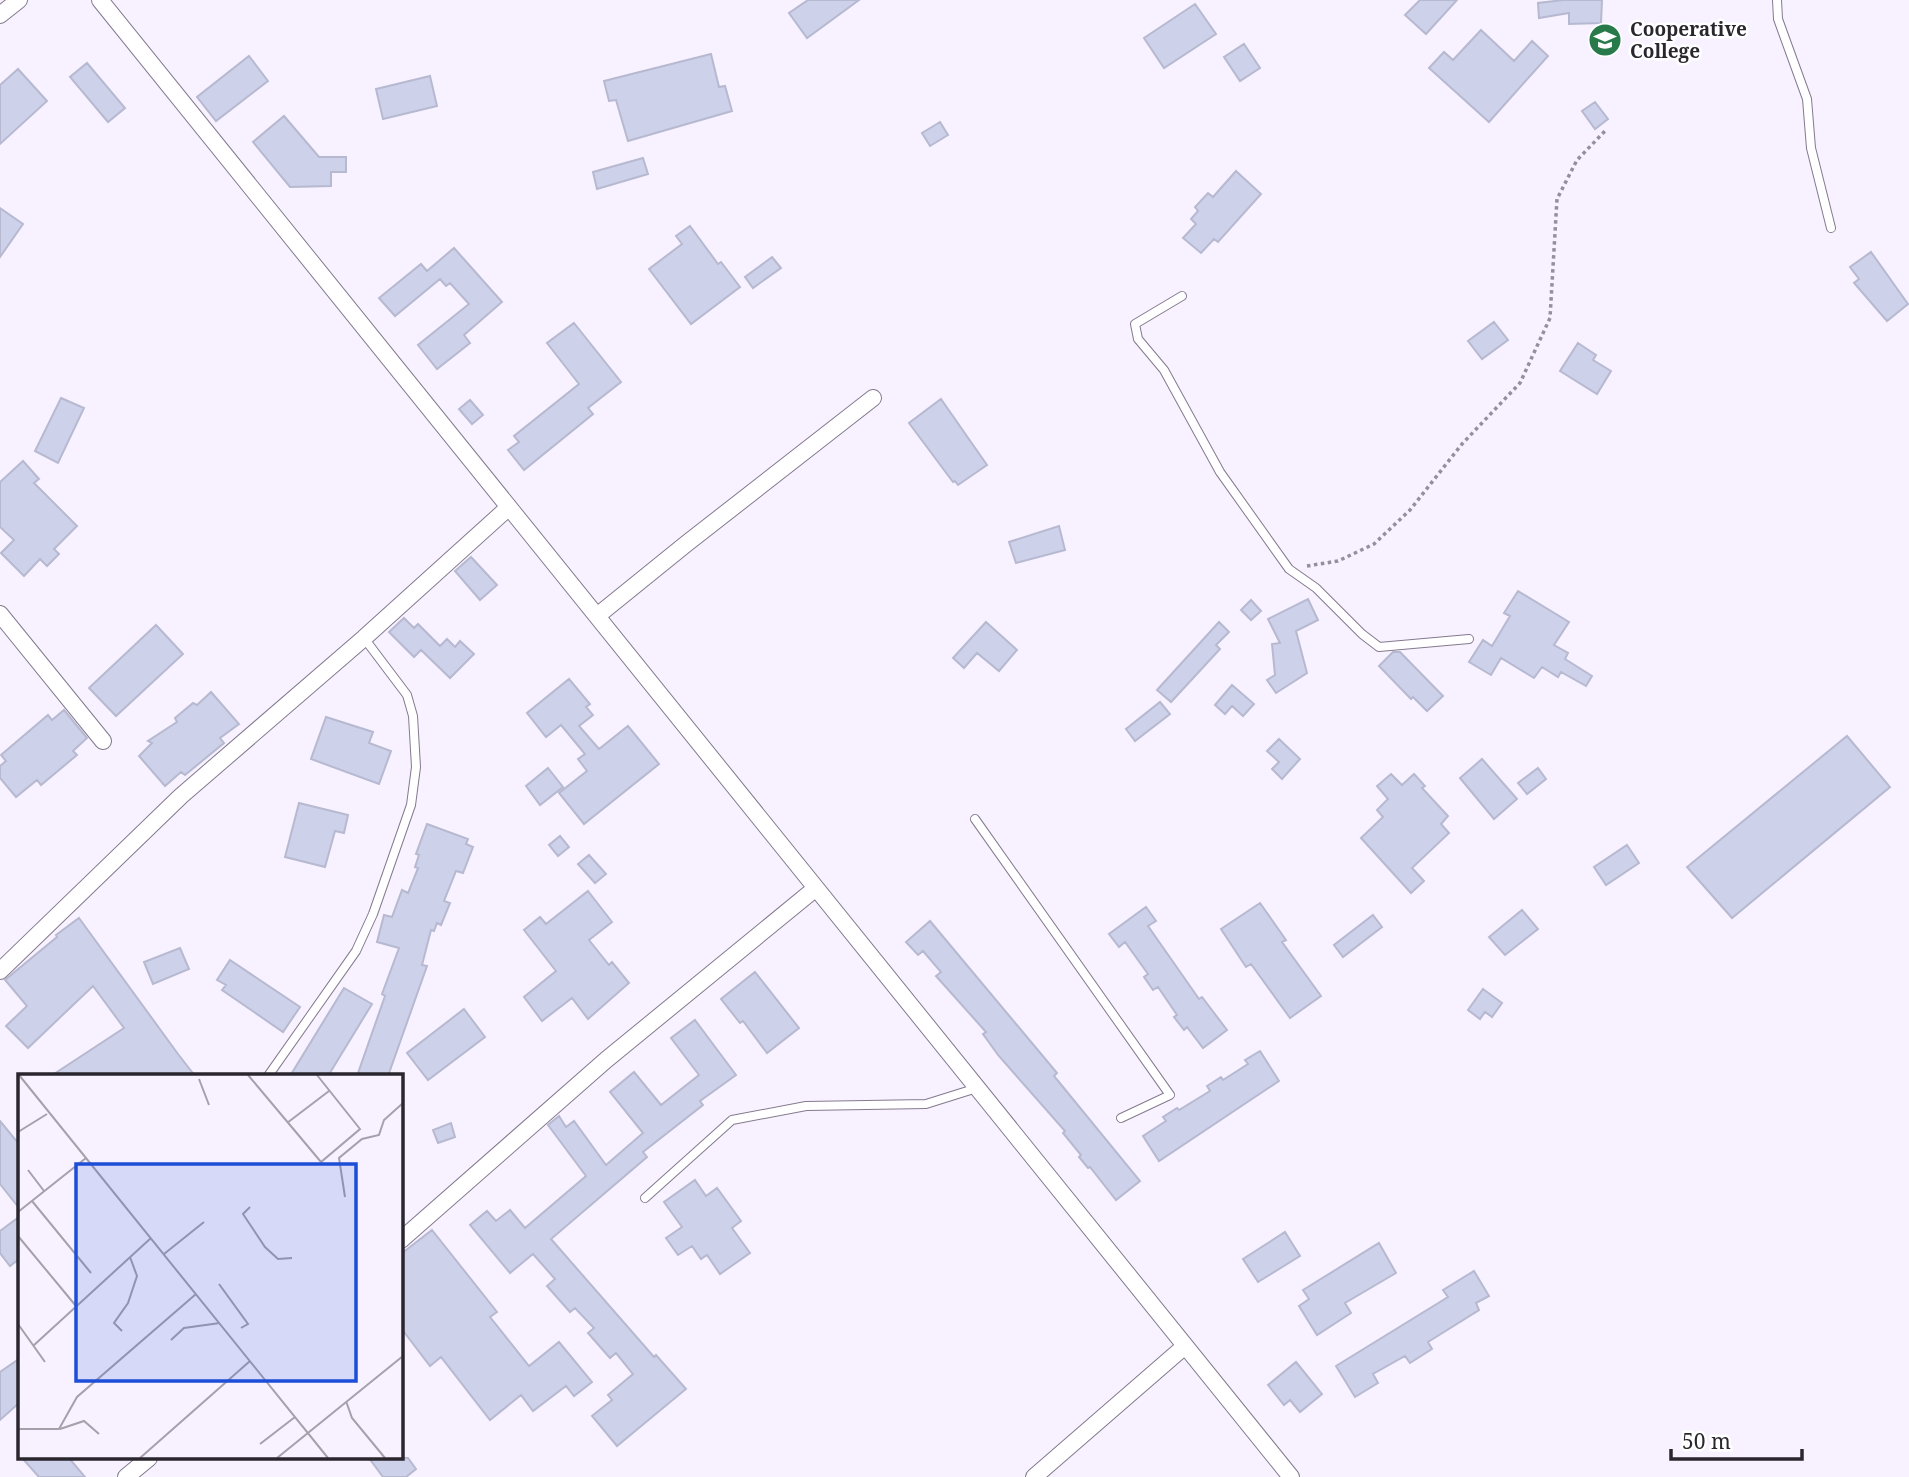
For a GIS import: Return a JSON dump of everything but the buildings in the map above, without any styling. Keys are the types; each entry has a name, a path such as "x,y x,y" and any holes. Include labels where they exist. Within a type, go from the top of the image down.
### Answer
{"street":[{"path":"0,15 19,0"},
{"path":"100,0 1291,1477"},
{"path":"597,616 873,398"},
{"path":"0,971 162,813 364,638 509,507"},
{"path":"0,614 103,741"},
{"path":"402,1239 606,1060 816,888"},
{"path":"1034,1477 1185,1346"},
{"path":"127,1477 147,1460"}],"lane":[{"path":"1777,0 1778,19 1807,99 1811,148 1830,228"},
{"path":"1182,296 1135,324 1138,339 1164,370 1220,472 1289,569 1316,588 1362,635 1379,647 1469,639"},
{"path":"269,1074 356,951 373,914 411,805 416,767 414,716 407,695 364,638"},
{"path":"975,819 1170,1095 1121,1118"},
{"path":"645,1198 732,1120 806,1106 926,1104 977,1088"}],"path":[{"path":"1289,569 1338,561 1374,544 1410,510 1461,444 1520,383 1550,318 1557,199 1577,160 1606,130"}],"place":[{"name":"Cooperative College","path":"1605,40"}]}
